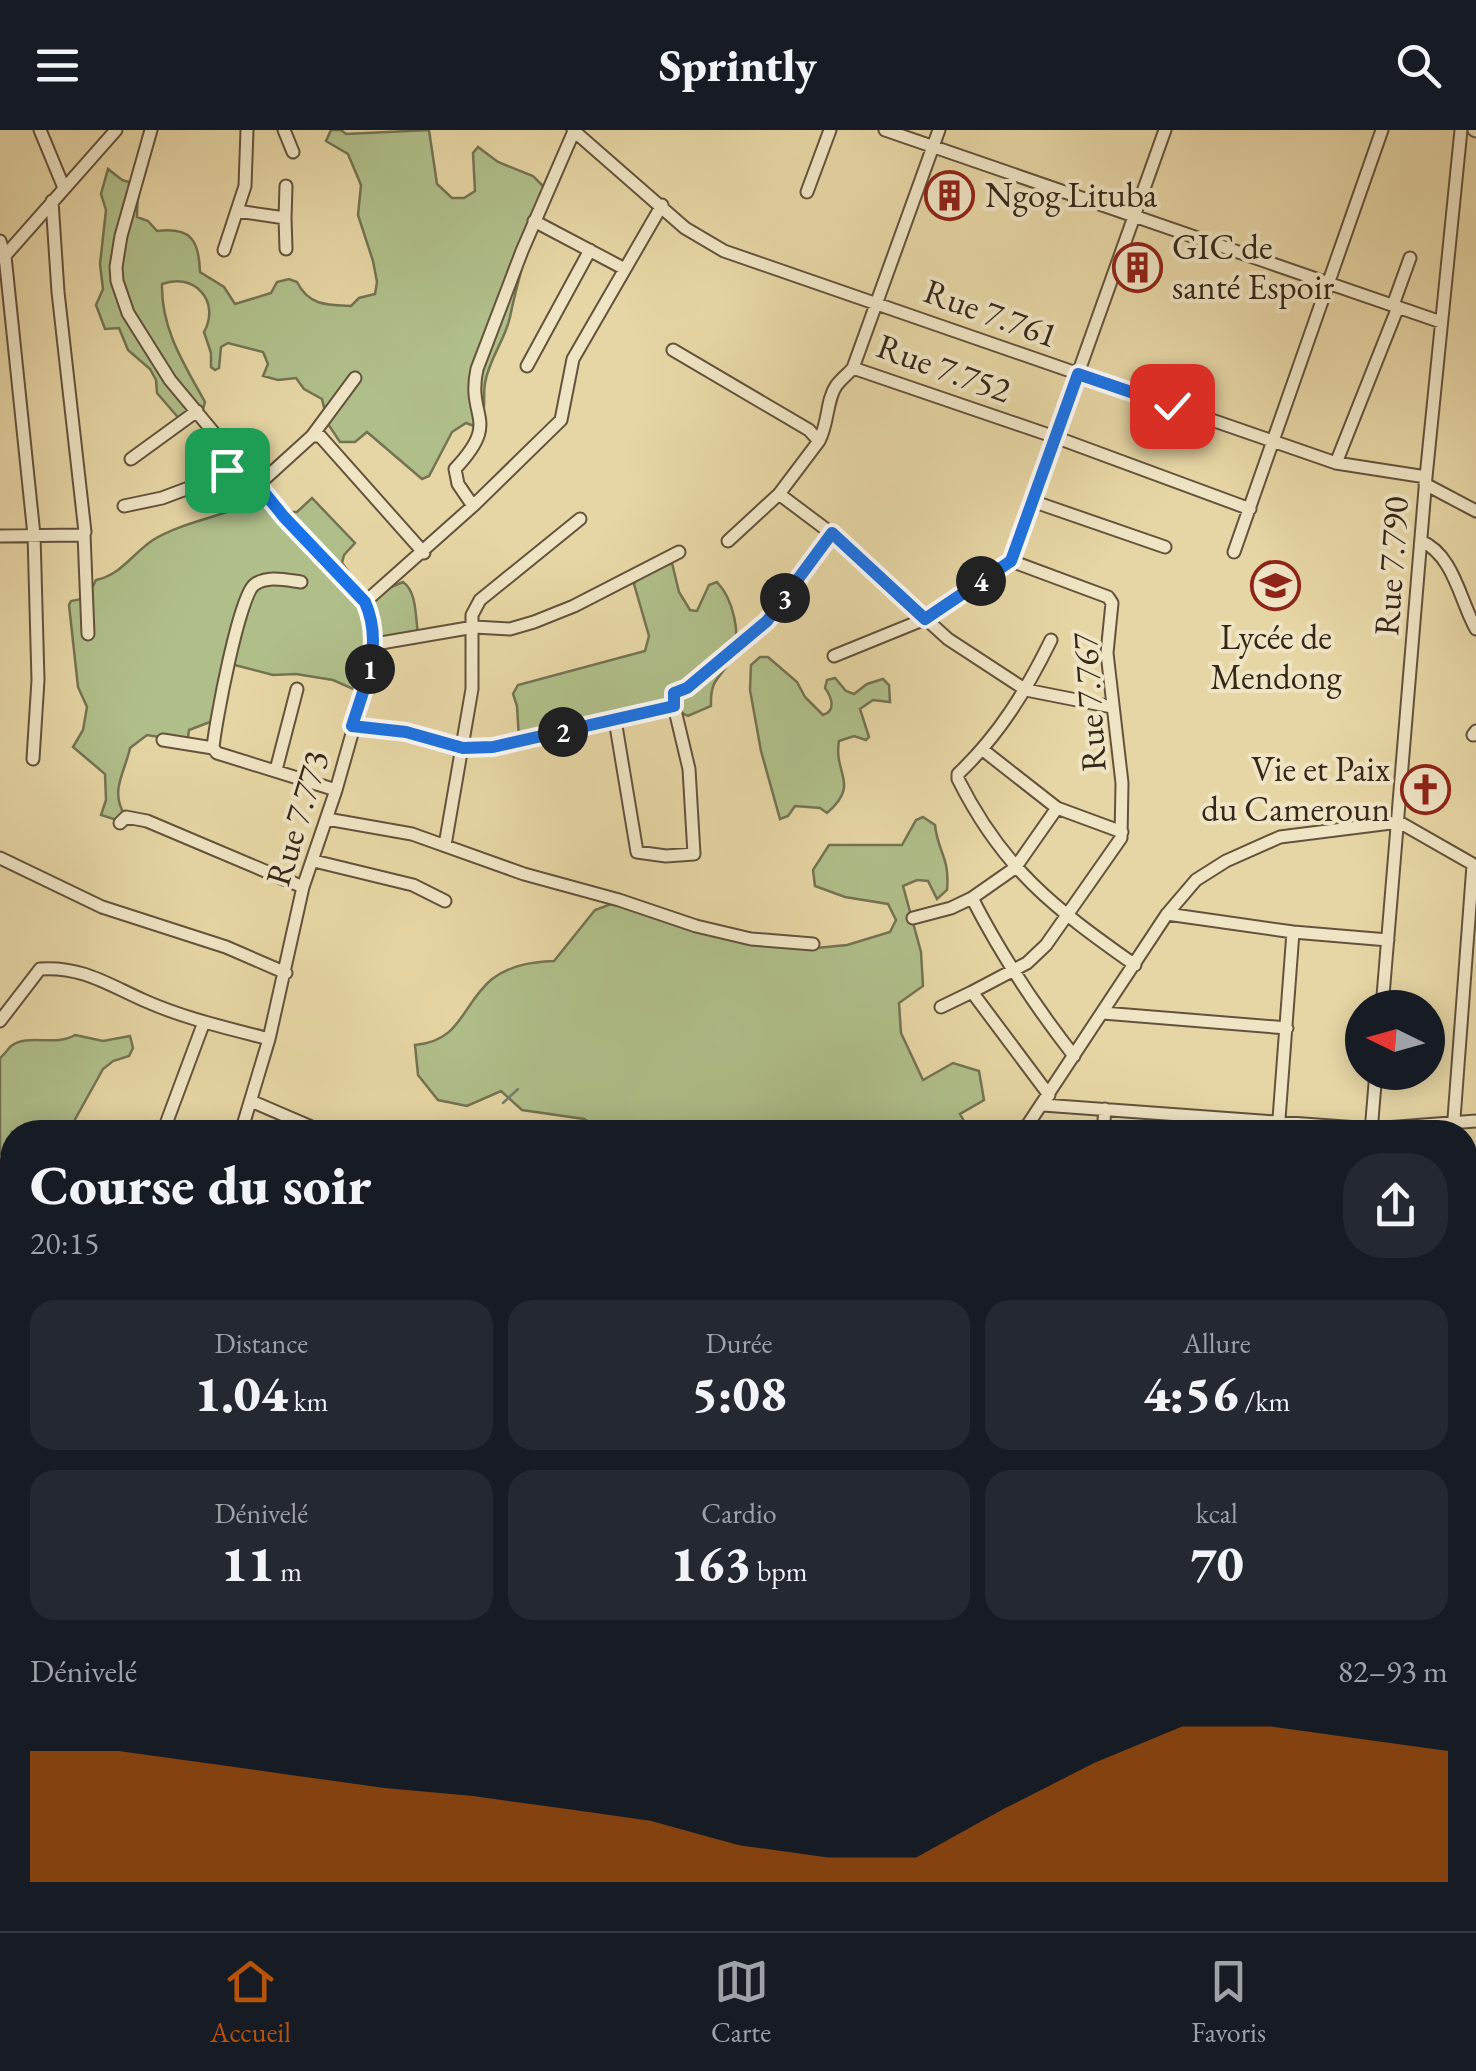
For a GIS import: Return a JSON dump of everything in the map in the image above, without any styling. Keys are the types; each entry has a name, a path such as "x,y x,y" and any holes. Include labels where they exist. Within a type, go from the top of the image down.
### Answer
{"street":[{"path":"40,130 64,188"},
{"path":"2,258 116,130"},
{"path":"152,130 121,236 116,281 139,333 284,517 365,602 424,553 561,420 573,359 662,205"},
{"path":"224,250 248,170 246,130"},
{"path":"284,130 294,152"},
{"path":"473,506 458,484 455,469 478,440 481,424 474,380 534,221 574,130"},
{"name":"Rue 7.761","path":"574,130 685,228 724,251 1272,442 1336,462 1425,481 1476,511"},
{"path":"807,192 830,130"},
{"path":"885,130 1442,322"},
{"name":"Rue 7.752","path":"940,130 853,368 1250,509"},
{"path":"834,656 925,619 1011,561 1165,130"},
{"path":"1234,552 1382,130"},
{"name":"Rue 7.790","path":"1384,990 1425,481 1461,130"},
{"path":"286,186 286,248"},
{"path":"52,201 84,534 88,634"},
{"path":"237,210 285,218"},
{"path":"534,221 623,268"},
{"path":"0,242 34,535 38,680 33,759"},
{"path":"527,366 590,250"},
{"path":"1336,462 1396,306 1410,258"},
{"path":"673,350 801,424 819,441"},
{"path":"728,541 779,494 819,441 828,423 835,387 853,368"},
{"path":"258,484 312,436 355,378"},
{"path":"131,459 197,411"},
{"path":"312,436 326,440 424,553"},
{"path":"124,506 162,498 202,483 238,460"},
{"path":"779,494 832,533 948,640 1026,690 1112,707"},
{"path":"1032,501 1165,547"},
{"path":"446,845 472,689 472,615 480,600 580,519"},
{"path":"615,720 637,852 694,854 689,769 674,693 687,688 767,621 832,533"},
{"path":"0,536 84,534"},
{"path":"1421,541 1433,546 1454,577 1476,630"},
{"path":"375,644 474,628 510,629 534,622 678,552"},
{"name":"Rue 7.767","path":"941,1007 1013,972 1046,945 1112,854 1122,832 1122,783 1108,654 1112,603 1108,597 1011,561"},
{"path":"214,748 247,595 265,580 300,582"},
{"name":"Rue 7.773","path":"245,1120 286,972 303,887 314,862 374,656 373,620 365,602"},
{"path":"1051,640 1026,690 983,750 958,777 980,823 1016,868 1068,918 1134,965"},
{"path":"276,770 297,688"},
{"path":"352,726 406,732 463,748 493,747 674,706"},
{"path":"163,740 214,748 218,753 336,790"},
{"path":"983,750 1058,808 1122,832"},
{"path":"913,918 972,898 1016,868 1058,808"},
{"path":"120,823 126,817 147,821 303,887"},
{"path":"327,818 412,834 524,874 696,926 750,939 813,944"},
{"path":"1031,1120 1167,914 1196,880 1267,840 1399,822 1475,866 1454,1120"},
{"path":"0,858 102,907 226,947 286,972"},
{"path":"314,862 394,880 446,901"},
{"path":"972,898 997,948 1074,1056"},
{"path":"1167,914 1293,932 1388,940"},
{"path":"1279,1120 1293,932"},
{"path":"0,1021 40,969 78,970 142,1000 269,1039"},
{"path":"972,992 1046,1100 1210,1120"},
{"path":"1104,1013 1287,1028"},
{"path":"167,1120 204,1022"},
{"path":"1372,1120 1374,1090"},
{"path":"251,1101 295,1120"},
{"path":"1104,1120 1105,1109"}],"green space":[{"path":"331,130 346,134 429,130 437,184 452,198 464,198 475,191 473,153 478,147 498,162 533,176 544,187 508,325 487,374 482,416 474,426 466,423 452,432 429,476 422,479 367,432 355,442 340,442 328,424 322,399 304,389 296,378 278,380 263,376 268,364 263,352 228,343 221,347 219,368 211,367 204,332 207,300 194,286 174,281 162,284 170,331 205,402 203,409 182,422 157,393 150,369 128,350 119,328 105,329 96,305 103,289 100,264 106,210 101,194 108,169 122,180 138,185 137,217 148,221 157,231 178,231 191,238 198,252 200,272 224,287 235,304 271,293 277,282 289,279 297,282 313,300 327,304 351,306 359,298 375,294 373,261 358,215 361,185 348,154 326,141"},
{"path":"269,490 289,512 297,512 312,498 355,543 342,563 368,597 403,582 408,586 415,604 418,633 390,639 369,692 333,680 273,675 227,663 210,722 189,730 184,741 147,735 130,748 118,789 124,814 120,821 101,815 106,800 105,774 73,747 83,730 87,707 78,687 71,601 87,598 96,580 119,569 153,540 235,509"},
{"path":"672,563 679,592 690,610 697,611 709,585 717,582 728,598 734,618 735,648 714,683 711,706 688,716 677,711 519,739 513,694 518,685 645,651 649,636 634,584 638,577"},
{"path":"760,657 768,657 797,682 823,715 831,707 825,688 827,680 835,678 854,694 883,679 889,685 890,702 873,700 860,709 869,737 839,741 844,786 837,803 827,813 820,808 795,806 780,819 761,751 750,690 751,665"},
{"path":"923,817 935,825 947,870 947,890 937,899 928,881 917,880 903,886 921,952 923,986 899,1003 901,1033 923,1080 953,1063 979,1071 984,1100 960,1114 963,1120 586,1120 522,1110 501,1091 467,1106 438,1100 418,1075 415,1045 431,1042 452,1029 482,989 499,974 522,965 554,961 595,910 619,901 806,949 847,945 890,932 896,920 888,904 845,897 815,886 813,870 829,845 902,845 916,820"},
{"path":"75,1035 103,1041 130,1036 133,1048 129,1056 103,1069 75,1120 0,1120 0,1058 18,1042"}],"waterway":[{"path":"503,1103 518,1089"}],"place":[{"name":"Ngog Lituba","path":"950,195"},
{"name":"GIC de santé Espoir","path":"1137,267"},
{"name":"Lycée de Mendong","path":"1276,585"},
{"name":"Vie et Paix du Cameroun","path":"1425,789"}],"route":[{"path":"227,470 238,460 284,517 365,602 373,620 374,656 352,726 406,732 463,748 493,747 674,706 674,693 687,688 767,621 832,533 925,619 1011,561 1078,374 1172,406"}]}
